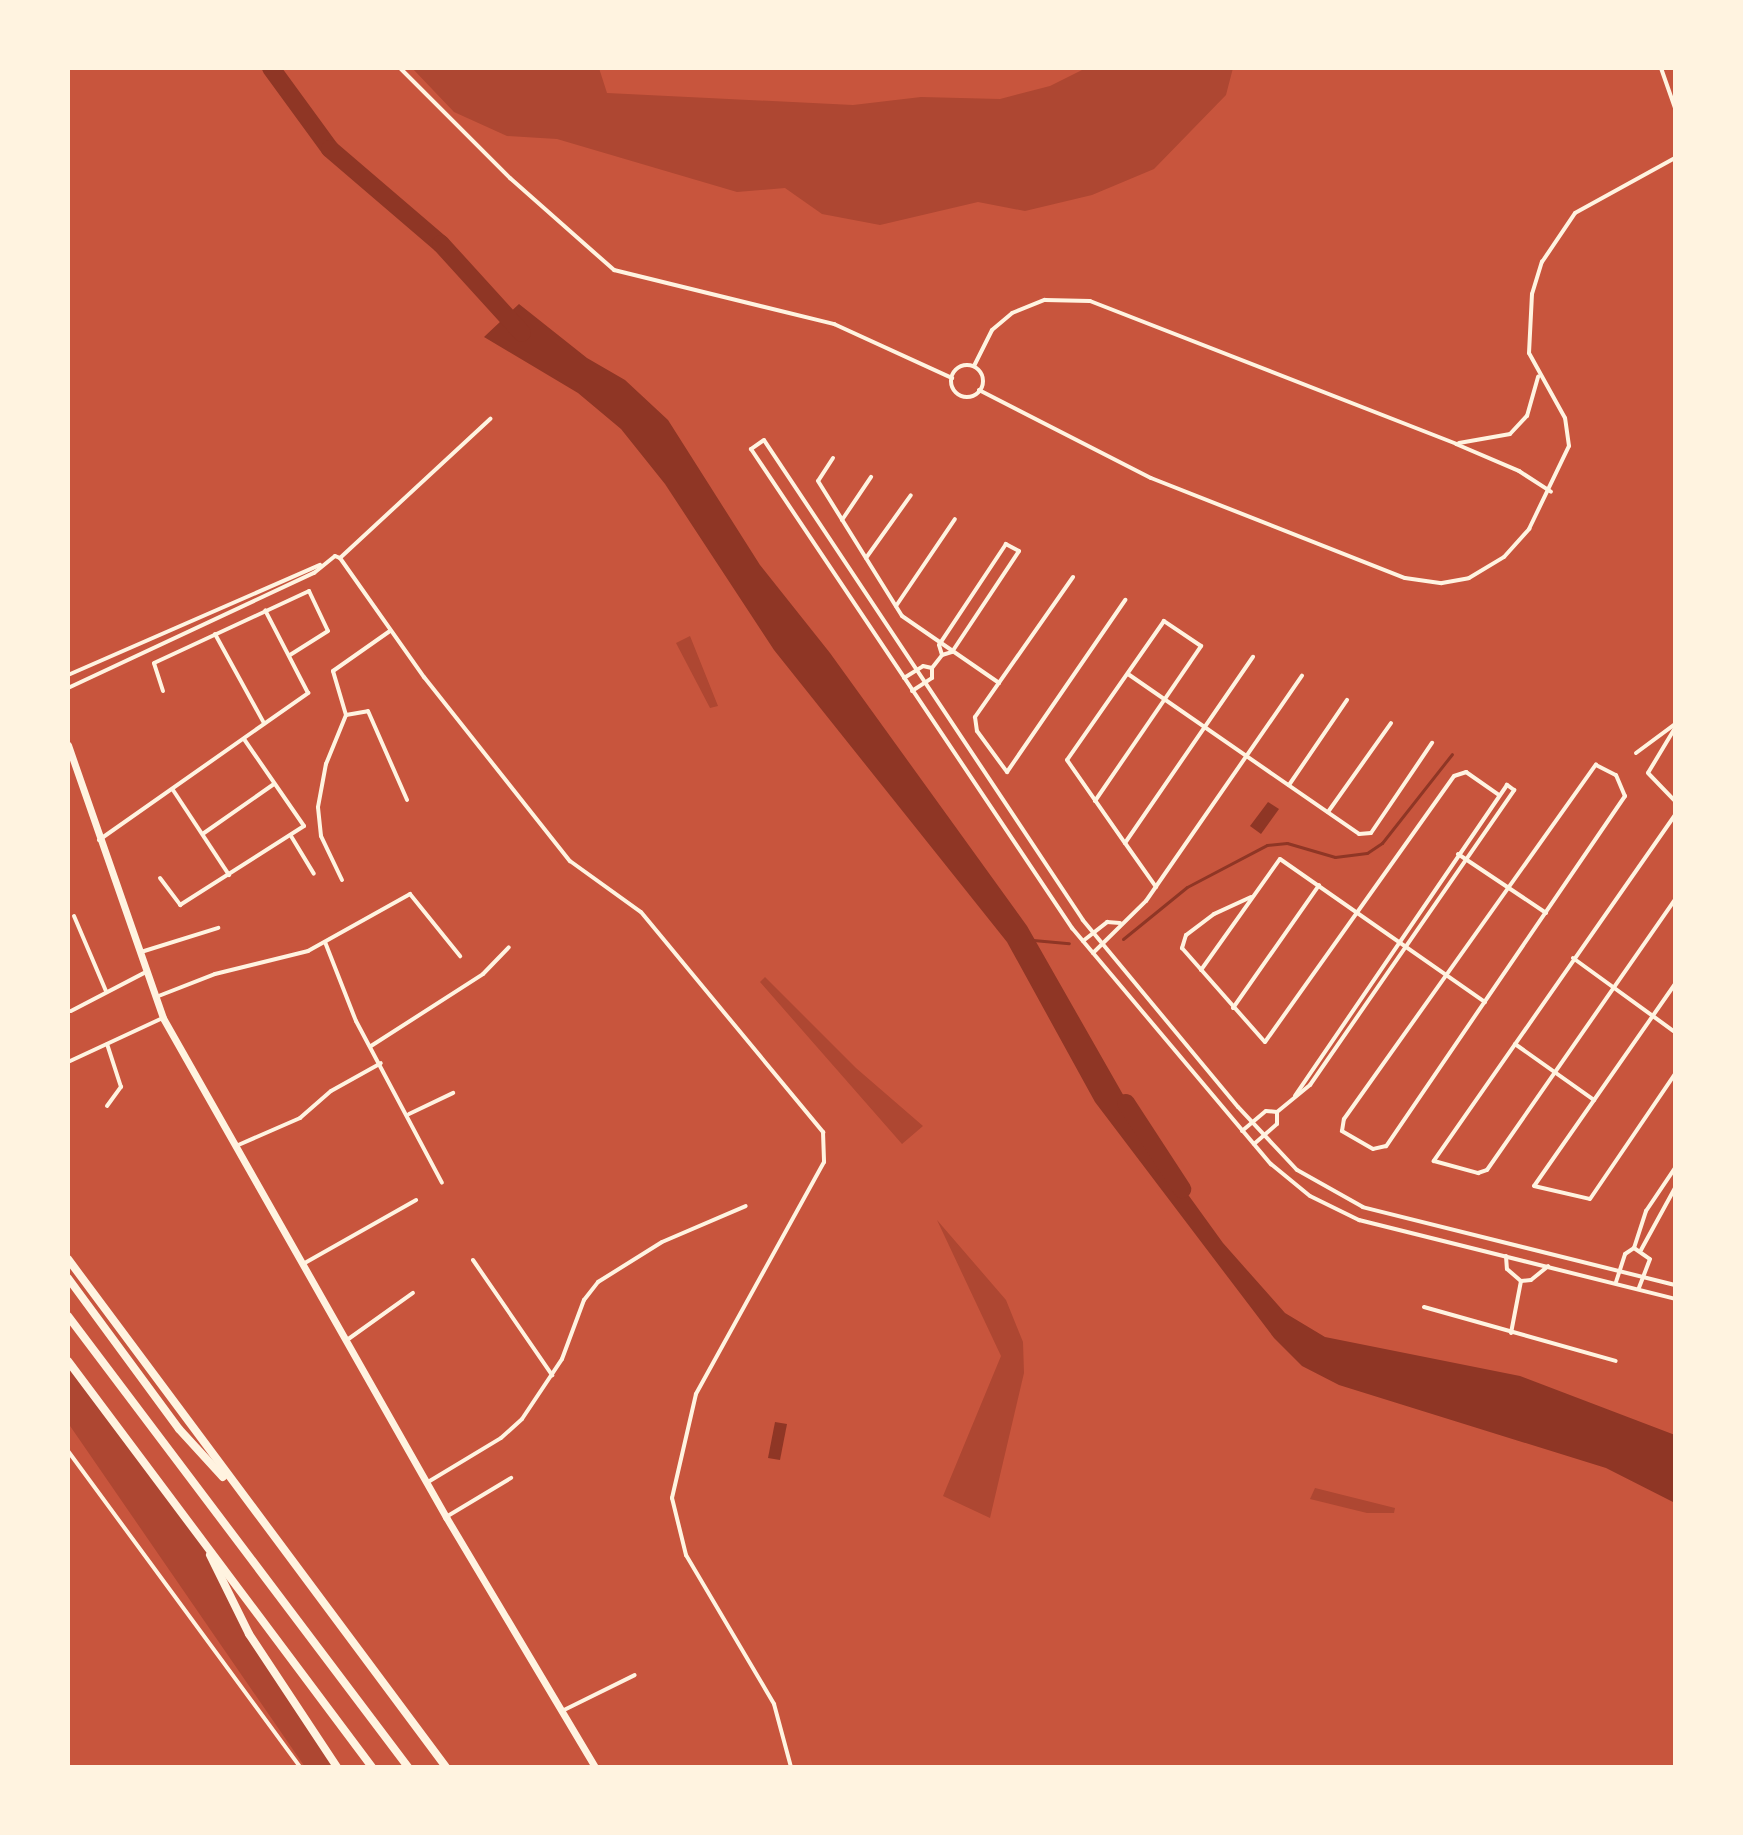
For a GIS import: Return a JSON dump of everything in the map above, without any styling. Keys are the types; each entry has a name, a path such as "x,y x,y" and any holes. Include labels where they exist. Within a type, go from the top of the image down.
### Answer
{"highway":[{"path":"68,1259 190,1418 239,1495 446,1767"},
{"path":"68,1278 179,1429 239,1495"},
{"path":"68,1316 408,1767"},
{"path":"68,1361 372,1767"},
{"path":"201,1537 249,1634 337,1767"}],"main road":[{"path":"68,745 137,953 163,1018 446,1517 595,1767"}],"street":[{"path":"400,68 510,178 614,270 834,324 952,378"},
{"path":"1661,68 1675,108"},
{"path":"979,390 1151,478 1416,580 1453,583 1488,570 1529,529 1565,462 1569,431 1530,361 1528,330 1532,294 1548,249 1575,213 1675,158"},
{"path":"974,366 992,330 1012,313 1045,300 1079,299 1106,305 1456,444 1519,471 1551,492"},
{"path":"974,366 983,380 979,390 964,396 954,389 952,378 958,368 974,366"},
{"path":"1456,444 1510,434 1527,416 1538,377"},
{"path":"68,675 340,558 490,419"},
{"path":"1675,1285 1363,1207 1318,1185 1252,1123 1093,932 915,671 764,440 751,449 1083,941 1242,1131 1289,1180 1334,1210 1675,1299"},
{"path":"833,458 818,481 896,606 913,628 999,683"},
{"path":"842,520 871,477"},
{"path":"866,558 911,495"},
{"path":"896,606 955,519"},
{"path":"912,691 932,678 932,668 942,655 952,652 1019,551 1006,544 939,645"},
{"path":"340,558 390,631 570,861 641,912 823,1132 824,1162 696,1394 672,1498 686,1555 774,1704 791,1767"},
{"path":"68,688 314,573 320,565"},
{"path":"1073,577 974,724 1007,772 1125,600"},
{"path":"163,691 154,663 304,591 313,595 328,631 290,655"},
{"path":"99,840 308,693 265,610"},
{"path":"1095,801 1201,646 1164,621 1067,760 1095,801 1156,887"},
{"path":"342,880 321,836 318,807 326,764 346,715 333,671 390,631"},
{"path":"215,634 265,724"},
{"path":"939,645 942,655"},
{"path":"1125,843 1253,657"},
{"path":"904,678 915,671 932,668"},
{"path":"1128,674 1359,834 1371,833 1432,743"},
{"path":"1093,953 1119,933 1120,923 1156,887 1302,676"},
{"path":"1289,785 1347,700"},
{"path":"346,715 368,711 407,800"},
{"path":"1328,812 1391,723"},
{"path":"1636,753 1675,726"},
{"path":"1675,726 1648,773 1652,783 1675,801"},
{"path":"160,878 180,905 291,836 304,822 244,739"},
{"path":"1591,767 1616,775 1625,796 1386,1146 1373,1149 1342,1131 1344,1119 1507,887 1591,767"},
{"path":"1251,897 1214,914 1182,942 1258,1039 1270,1040 1454,776 1466,772 1499,795"},
{"path":"203,834 274,784"},
{"path":"1242,1131 1266,1111 1277,1112 1310,1085 1514,790 1507,785 1295,1096"},
{"path":"172,789 229,875"},
{"path":"1675,815 1434,1161 1478,1173 1487,1170 1675,900"},
{"path":"291,836 314,874"},
{"path":"1458,854 1546,913"},
{"path":"1201,970 1280,859 1485,1002"},
{"path":"1233,1008 1319,885"},
{"path":"154,997 325,942 410,894 460,956"},
{"path":"74,916 107,992"},
{"path":"1083,941 1107,922 1120,923"},
{"path":"137,953 218,928"},
{"path":"325,942 371,1046 409,1114 442,1183"},
{"path":"371,1046 483,974 509,947"},
{"path":"1573,958 1675,1032"},
{"path":"71,1011 144,973"},
{"path":"1675,984 1534,1186 1590,1199 1675,1074"},
{"path":"68,1062 163,1018"},
{"path":"107,1043 121,1087 107,1106"},
{"path":"1515,1044 1594,1100"},
{"path":"234,1147 300,1118 331,1091 381,1063"},
{"path":"409,1114 453,1093"},
{"path":"1254,1144 1277,1124 1277,1112"},
{"path":"1616,1282 1625,1254 1634,1248 1646,1211 1675,1168"},
{"path":"1641,1250 1655,1217 1675,1188"},
{"path":"303,1264 416,1200"},
{"path":"428,1482 513,1429 552,1375 574,1335 584,1300 598,1282 662,1242 746,1206"},
{"path":"1646,1211 1655,1217"},
{"path":"1634,1248 1650,1259 1639,1288"},
{"path":"1506,1256 1507,1269 1521,1281"},
{"path":"473,1260 552,1375"},
{"path":"1521,1281 1548,1266"},
{"path":"1511,1333 1521,1281"},
{"path":"347,1340 413,1293"},
{"path":"1424,1307 1616,1361"},
{"path":"68,1451 300,1767"},
{"path":"446,1517 511,1478"},
{"path":"560,1712 635,1675"}],"shaded area":[{"path":"412,68 599,68 607,93 853,105 921,97 1000,99 1050,86 1086,68 1233,68 1226,95 1154,169 1092,195 1025,211 978,202 880,225 822,214 785,188 737,192 557,139 507,136 454,112"},
{"path":"519,304 587,358 625,380 668,420 760,565 830,653 1027,926 1150,1142 1223,1243 1285,1313 1325,1337 1520,1376 1675,1435 1675,1503 1606,1468 1339,1385 1302,1366 1274,1338 1095,1102 1007,942 774,650 665,484 621,429 578,393 484,337"},
{"path":"690,636 718,706 710,708 676,643"},
{"path":"1268,802 1279,809 1261,834 1250,826"},
{"path":"765,977 856,1068 923,1126 902,1144 760,982"},
{"path":"937,1220 1006,1300 1023,1342 1024,1373 990,1518 943,1496 1001,1356"},
{"path":"68,1361 201,1537 249,1634 337,1767 305,1767 68,1423"},
{"path":"775,1422 787,1424 780,1460 768,1458"},
{"path":"1315,1488 1395,1508 1394,1513 1367,1513 1310,1499"}],"waterway":[{"path":"271,68 330,149 441,244 522,333"},
{"path":"1123,939 1187,887 1267,845 1287,843 1335,857 1367,853 1382,843 1452,754"},
{"path":"1033,940 1069,943"},
{"path":"1126,1103 1182,1189"}]}
